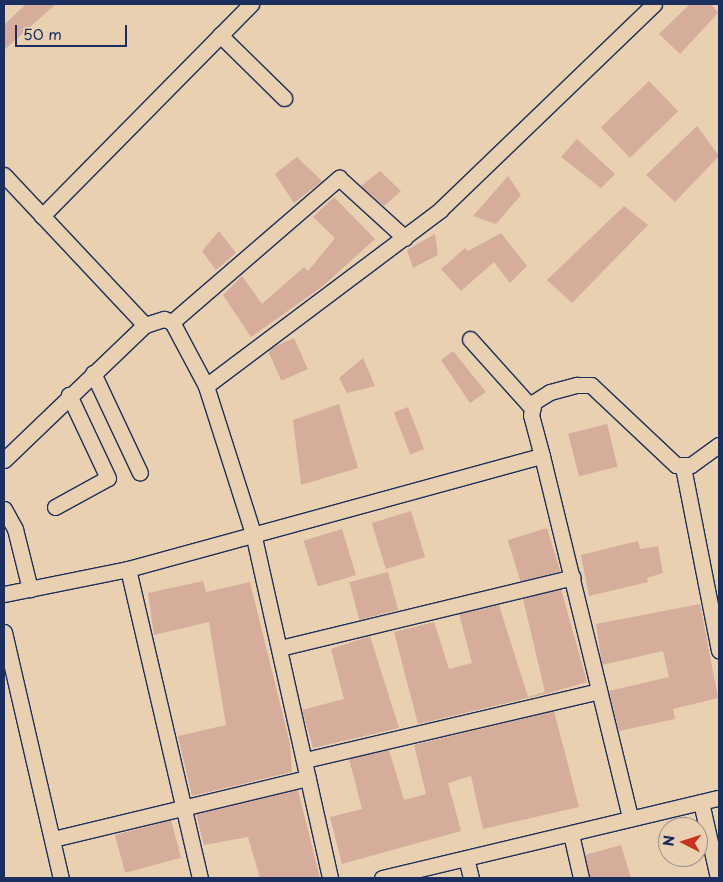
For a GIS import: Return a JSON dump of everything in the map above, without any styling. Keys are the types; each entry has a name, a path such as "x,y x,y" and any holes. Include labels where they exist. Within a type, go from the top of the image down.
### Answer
{"street":[{"path":"42,216 251,4"},
{"path":"206,386 405,238 526,130 654,4"},
{"path":"220,35 284,98"},
{"path":"4,175 145,325"},
{"path":"172,322 339,178 405,238"},
{"path":"4,460 145,325 164,318 172,322 206,386 253,533 330,878"},
{"path":"470,339 532,408 630,818"},
{"path":"93,373 140,473"},
{"path":"532,408 540,396 550,392 591,385 683,467 719,651"},
{"path":"55,506 108,478 70,395"},
{"path":"683,467 719,445"},
{"path":"4,594 128,568 542,456"},
{"path":"4,509 15,530 30,589"},
{"path":"128,568 200,878"},
{"path":"280,648 573,577"},
{"path":"4,632 61,878"},
{"path":"305,760 599,691"},
{"path":"52,839 308,778"},
{"path":"382,878 467,862 630,818 719,798"},
{"path":"701,802 718,878"},
{"path":"571,834 581,878"},
{"path":"467,862 471,878"}],"building":[{"path":"26,4 56,4 4,50 4,25"},
{"path":"690,4 711,4 718,13 680,54 659,34"},
{"path":"649,81 678,111 630,158 601,128"},
{"path":"697,126 719,156 675,202 646,175"},
{"path":"577,139 615,174 601,188 561,157"},
{"path":"297,157 322,181 294,203 275,174"},
{"path":"380,171 401,191 384,206 361,186"},
{"path":"508,176 521,195 496,224 473,216"},
{"path":"334,197 375,239 323,286 251,337 223,295 242,276 262,304 304,267 308,271 335,238 313,217"},
{"path":"624,206 648,225 572,303 547,280"},
{"path":"219,231 236,253 216,270 202,251"},
{"path":"501,233 527,266 510,283 494,262 461,291 441,269 465,248 468,251"},
{"path":"435,234 438,255 413,268 407,250"},
{"path":"294,338 308,369 281,381 268,350"},
{"path":"453,351 486,392 470,403 441,360"},
{"path":"363,358 375,386 347,393 339,378"},
{"path":"339,404 358,468 301,485 293,420"},
{"path":"408,407 424,449 410,454 394,412"},
{"path":"607,424 618,467 579,476 568,434"},
{"path":"411,511 425,557 386,569 372,523"},
{"path":"547,528 560,571 521,583 508,540"},
{"path":"342,529 356,575 318,587 304,541"},
{"path":"638,541 640,549 658,546 663,573 647,578 648,582 589,596 581,555"},
{"path":"388,572 398,610 359,620 349,582"},
{"path":"203,581 206,592 250,582 290,744 292,772 192,796 178,736 226,725 209,622 154,635 148,593"},
{"path":"561,589 587,682 549,693 418,724 394,632 434,622 449,669 472,663 459,614 499,605 528,697 545,692 523,599"},
{"path":"700,604 718,698 673,709 675,719 619,731 609,691 669,677 663,651 602,665 596,624"},
{"path":"370,636 399,728 313,748 302,710 344,699 331,649"},
{"path":"554,711 579,807 483,829 471,776 448,783 461,831 342,864 330,817 362,809 349,759 389,750 404,800 426,794 414,745"},
{"path":"298,790 320,878 260,878 248,837 204,845 196,814"},
{"path":"171,820 181,858 125,873 115,835"},
{"path":"621,845 631,878 590,878 585,855"}]}
